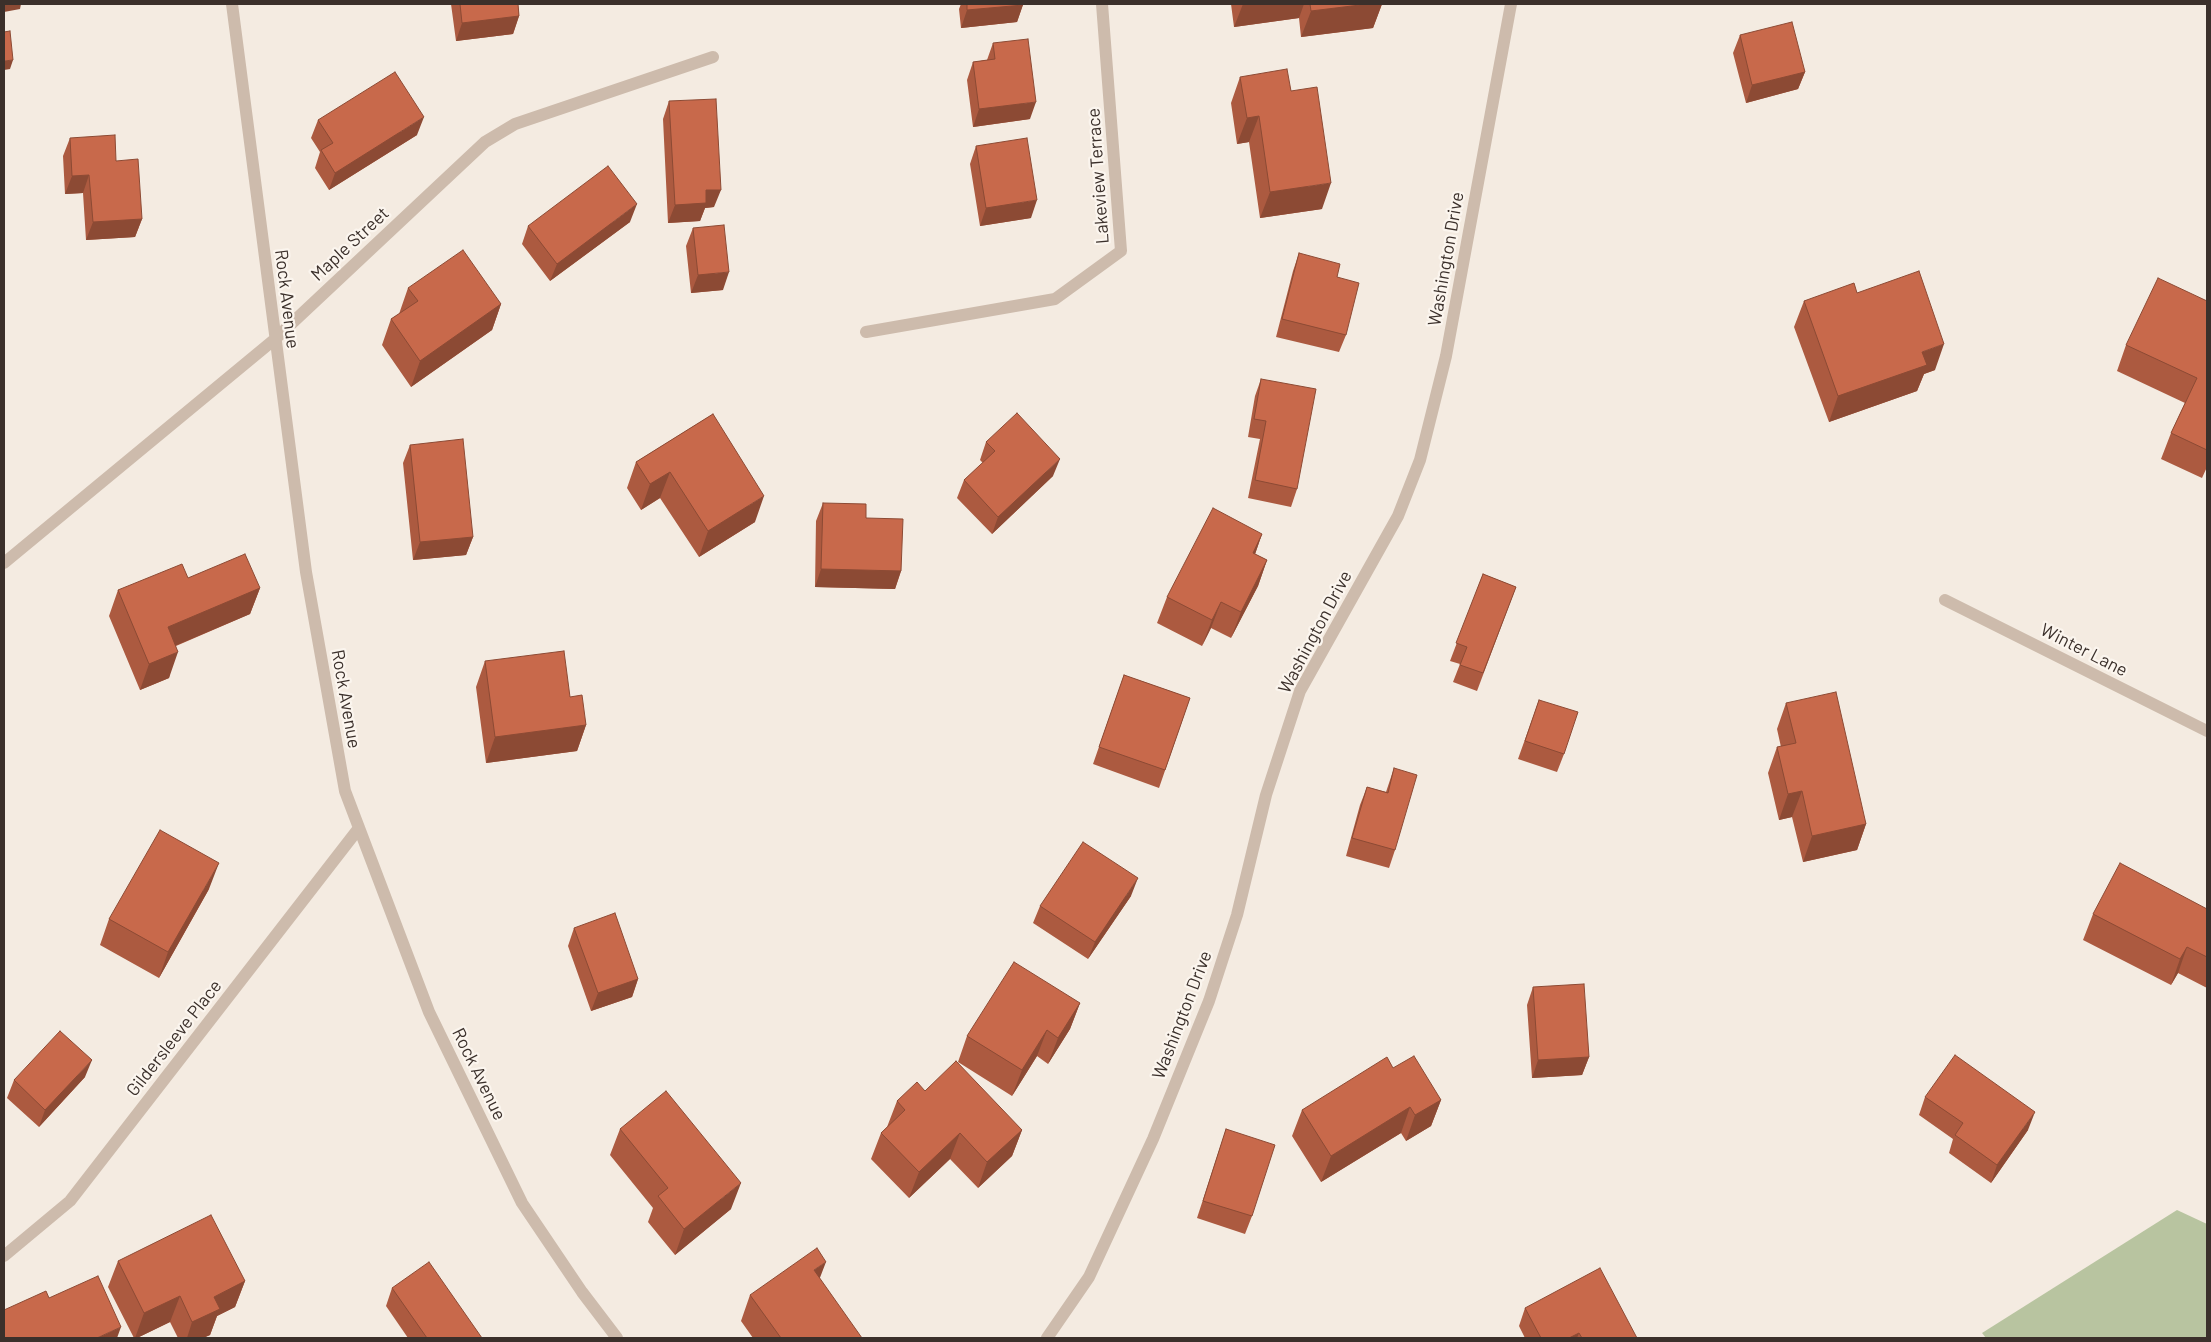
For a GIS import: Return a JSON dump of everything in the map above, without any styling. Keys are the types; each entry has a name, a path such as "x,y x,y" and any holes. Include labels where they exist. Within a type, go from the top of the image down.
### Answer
{"street":[{"name":"Rock Avenue","path":"232,4 308,582 345,791 429,1012 522,1203 582,1292 617,1338"},
{"name":"Lakeview Terrace","path":"866,332 1055,299 1122,251 1102,4"},
{"name":"Washington Drive","path":"1047,1338 1089,1277 1153,1139 1209,1001 1237,915 1266,795 1300,691 1398,516 1420,460 1446,356 1511,4"},
{"name":"Maple Street","path":"4,563 275,339 485,142 515,124 713,57"},
{"name":"Winter Lane","path":"1945,600 2207,732"},
{"name":"Gildersleeve Place","path":"4,1256 70,1202 359,828"}],"green space":[{"path":"2177,1210 2207,1224 2207,1338 1986,1338 1982,1333"}],"building":[{"path":"460,4 518,4 519,16 462,23"},
{"path":"967,4 1023,4 1023,5 967,10"},
{"path":"1310,4 1368,4 1311,11"},
{"path":"1792,22 1805,72 1752,85 1740,35"},
{"path":"10,31 13,60 4,61 4,32"},
{"path":"1028,39 1036,102 979,109 973,62 995,59 993,43"},
{"path":"1287,69 1291,91 1317,87 1331,183 1270,192 1259,116 1247,118 1240,77"},
{"path":"395,72 424,117 335,173 321,150 333,143 318,120"},
{"path":"716,99 721,190 706,190 706,203 675,205 669,101"},
{"path":"115,135 116,161 138,159 142,219 93,222 89,175 72,176 70,138"},
{"path":"1027,138 1037,200 986,208 976,146"},
{"path":"608,166 637,204 557,264 528,226"},
{"path":"724,225 729,272 698,275 693,228"},
{"path":"463,250 501,304 420,361 391,319 418,301 408,288"},
{"path":"1299,253 1340,264 1337,277 1359,283 1346,335 1282,319"},
{"path":"1919,271 1944,344 1922,352 1927,365 1838,396 1804,301 1854,283 1857,293"},
{"path":"2158,278 2207,301 2207,450 2171,433 2197,378 2126,345"},
{"path":"1261,379 1316,389 1297,489 1255,480 1266,421 1254,419"},
{"path":"1017,413 1060,459 998,517 964,480 995,451 986,442"},
{"path":"713,414 764,496 708,531 670,472 650,484 636,462"},
{"path":"463,439 473,537 420,542 410,445"},
{"path":"823,503 866,504 866,518 903,519 901,571 821,569"},
{"path":"1213,508 1262,534 1253,553 1267,560 1241,612 1221,602 1212,620 1167,597"},
{"path":"245,554 260,588 168,627 178,652 149,664 118,590 182,564 188,578"},
{"path":"1483,574 1516,587 1483,673 1460,665 1467,647 1456,643"},
{"path":"564,651 570,697 582,695 586,725 495,737 485,661"},
{"path":"1124,675 1190,698 1165,770 1099,747"},
{"path":"1836,692 1866,824 1812,836 1802,791 1788,794 1777,747 1796,743 1786,703"},
{"path":"1539,700 1578,712 1564,754 1525,741"},
{"path":"1394,768 1417,775 1395,850 1352,838 1367,787 1388,793"},
{"path":"160,830 219,863 168,952 109,919"},
{"path":"1083,842 1138,878 1095,942 1040,906"},
{"path":"2120,863 2207,909 2207,957 2187,947 2180,959 2093,914"},
{"path":"615,913 638,979 598,993 574,928"},
{"path":"1014,962 1080,1003 1058,1038 1047,1030 1022,1070 967,1036"},
{"path":"1584,984 1589,1057 1538,1060 1533,987"},
{"path":"60,1031 92,1060 45,1110 14,1080"},
{"path":"1955,1055 2035,1112 1997,1165 1955,1135 1963,1123 1925,1097"},
{"path":"1414,1056 1441,1100 1415,1115 1410,1107 1331,1156 1302,1110 1387,1057 1393,1068"},
{"path":"956,1061 1022,1130 987,1162 960,1133 919,1172 881,1133 905,1110 897,1101 917,1082 925,1091"},
{"path":"666,1091 741,1183 684,1229 658,1196 668,1188 620,1129"},
{"path":"1226,1129 1275,1145 1252,1216 1203,1201"},
{"path":"211,1215 245,1281 214,1297 220,1309 192,1322 180,1296 144,1313 118,1261"},
{"path":"817,1248 826,1262 814,1270 862,1338 781,1338 750,1295"},
{"path":"429,1262 482,1338 427,1338 392,1288"},
{"path":"1600,1268 1637,1338 1582,1338 1579,1333 1569,1338 1541,1338 1525,1308"},
{"path":"98,1276 121,1327 97,1338 4,1338 4,1310 46,1291 49,1298"}]}
